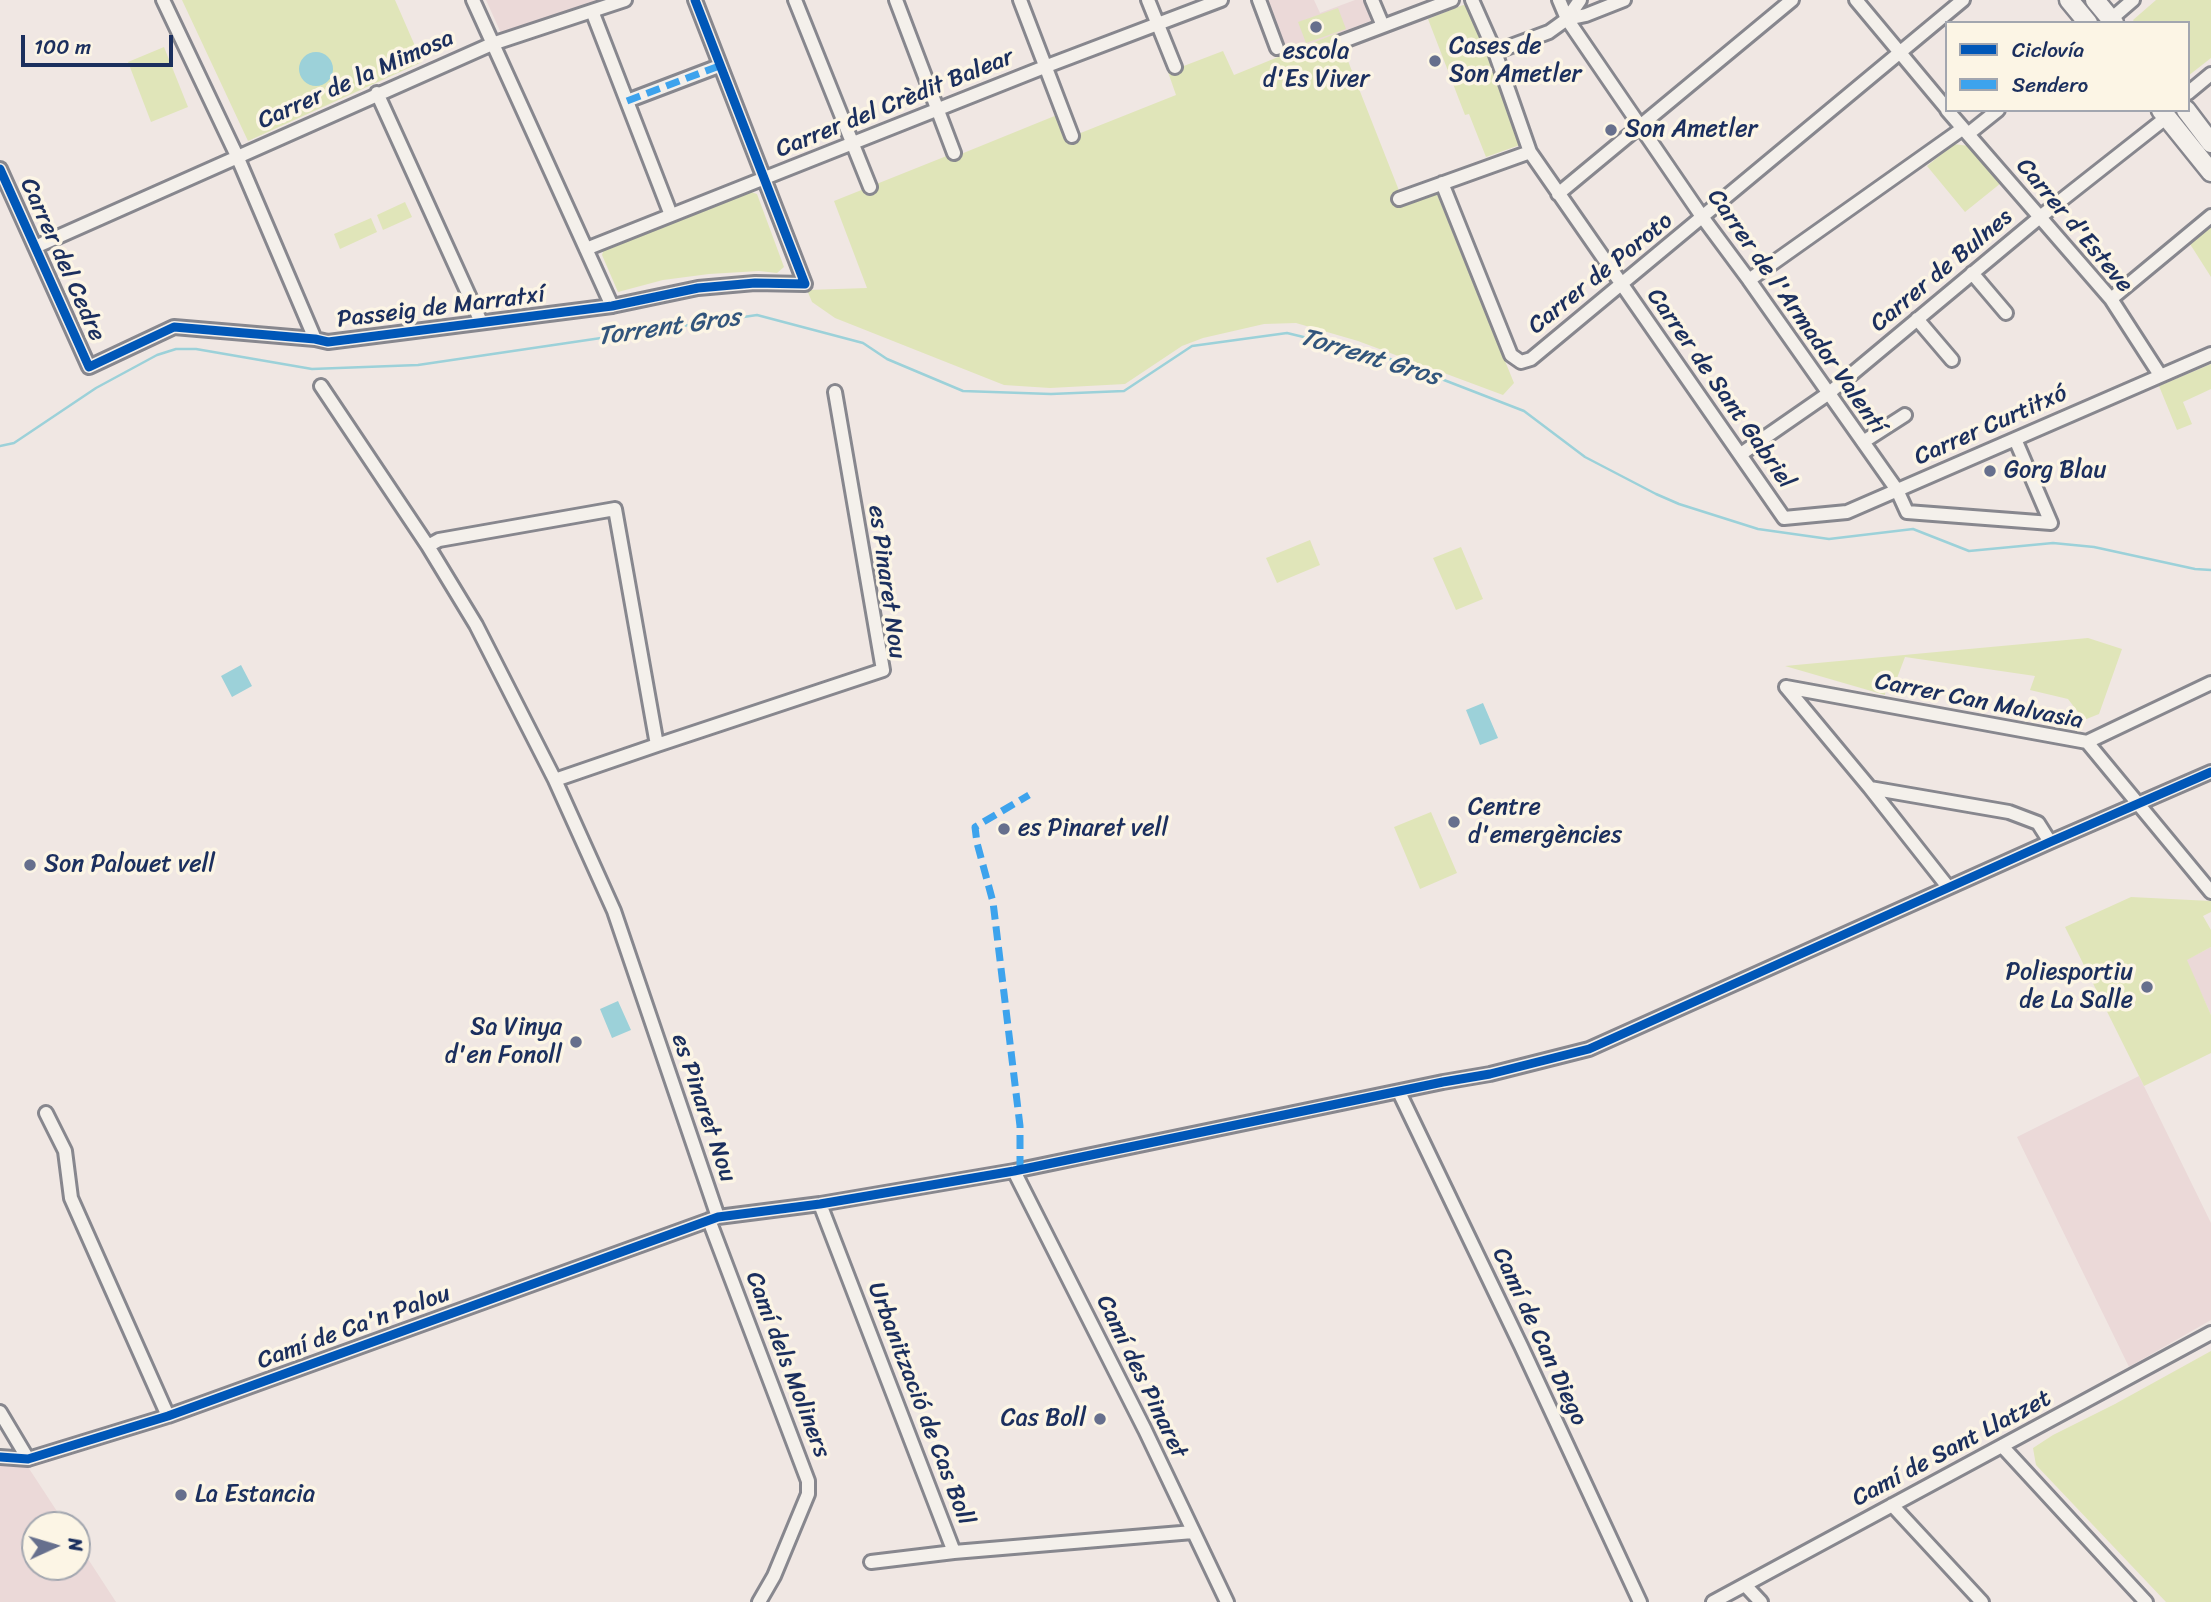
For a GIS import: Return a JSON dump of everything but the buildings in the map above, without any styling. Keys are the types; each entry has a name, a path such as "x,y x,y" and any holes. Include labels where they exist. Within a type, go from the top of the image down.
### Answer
{"main road":[{"path":"2069,0 2086,21"},
{"path":"2095,0 2112,21"},
{"path":"2188,112 2211,143"},
{"path":"2166,113 2211,173"}],"street":[{"path":"163,0 237,156 315,339"},
{"path":"473,0 612,306"},
{"name":"Carrer de la Mimosa","path":"35,247 492,44 625,0"},
{"path":"695,0 764,179"},
{"path":"795,0 870,187"},
{"path":"896,0 954,153"},
{"path":"1020,0 1072,136"},
{"path":"1148,0 1175,67"},
{"name":"Carrer del Crèdit Balear","path":"586,249 1221,0"},
{"path":"1259,0 1277,48"},
{"path":"1372,0 1383,26"},
{"path":"1341,42 1432,4 1452,0"},
{"name":"Carrer de Sant Gabriel","path":"1472,0 1495,52 1530,152 1784,518"},
{"name":"Carrer de l'Armador Valentí","path":"1559,0 1567,19 1703,218 1897,490 1907,512 2051,523 2015,439"},
{"path":"1495,52 1549,32 1567,19 1580,0"},
{"path":"1567,19 1586,15 1623,0"},
{"path":"1558,194 1792,0"},
{"name":"Carrer d'Esteve","path":"1856,0 1945,107"},
{"name":"Carrer de Poroto","path":"1442,183 1511,355 1521,362 1531,359 1963,0"},
{"path":"2112,21 2133,0"},
{"path":"592,11 671,215"},
{"path":"627,101 719,66"},
{"path":"2190,91 2211,74"},
{"path":"377,93 481,322"},
{"name":"Carrer d'Esteve","path":"1949,112 2111,299 2160,375"},
{"path":"1749,280 1995,112"},
{"name":"Carrer de Bulnes","path":"1741,454 1829,393 2166,113"},
{"path":"1399,199 1530,152"},
{"name":"Carrer del Cedre","path":"0,169 89,367"},
{"name":"Passeig de Marratxí","path":"89,367 174,327 328,342 612,306 698,288 755,283 805,284 764,179"},
{"path":"2111,299 2211,216"},
{"path":"1972,273 2006,313"},
{"path":"1917,319 1952,360"},
{"name":"Carrer Curtitxó","path":"1784,518 1847,512 2211,354"},
{"name":"es Pinaret Nou","path":"321,386 428,546 476,625 555,779 614,911 713,1218"},
{"name":"es Pinaret Nou","path":"555,779 883,670 835,392"},
{"path":"1863,442 1905,415"},
{"path":"428,546 439,540 615,509 657,745"},
{"path":"2087,742 2211,682"},
{"name":"Carrer Can Malvasia","path":"1870,788 1786,687 2087,742 2137,804 2205,875 2211,892"},
{"name":"Camí de Ca'n Palou","path":"0,1457 28,1460 168,1416 713,1218 820,1204 1014,1171 1490,1074 1589,1049 2211,772"},
{"path":"1870,788 2009,812 2038,822 2050,842"},
{"path":"1870,788 1948,887"},
{"name":"Camí de Can Diego","path":"1399,1092 1640,1602"},
{"path":"46,1113 65,1151 71,1198 168,1416"},
{"name":"Camí des Pinaret","path":"1014,1171 1145,1430 1227,1602"},
{"name":"Urbanització de Cas Boll","path":"820,1204 954,1552 1193,1532"},
{"name":"Camí dels Moliners","path":"713,1218 808,1481 808,1493 774,1576 759,1602"},
{"name":"Camí de Sant Llatzet","path":"1713,1602 2211,1333"},
{"path":"0,1412 28,1460"},
{"path":"2002,1446 2146,1602"},
{"path":"1892,1505 1982,1602"},
{"path":"871,1562 954,1552"},
{"path":"1745,1585 1761,1602"}],"shaded area":[{"path":"486,0 599,0 501,33"},
{"name":"escola d'Es Viver","path":"1266,0 1314,0 1320,13 1355,0 1366,0 1373,20 1287,53"},
{"path":"2211,947 2211,1015 2186,960"},
{"path":"2139,1076 2211,1223 2211,1320 2129,1367 2017,1137"},
{"path":"0,1464 28,1467 57,1511 21,1511 21,1581 91,1581 91,1564 116,1602 0,1602"}],"green space":[{"path":"182,0 395,0 422,62 248,141"},
{"path":"2156,0 2211,0 2211,58 2190,74 2190,21 2133,20"},
{"path":"1463,5 1470,7 1520,145 1486,157 1469,114 1465,115 1428,19"},
{"path":"1338,8 1346,29 1306,43 1298,22"},
{"path":"1337,33 1398,188 1402,205 1437,194 1514,383 1503,395 1358,341 1296,323 1264,324 1203,338 1182,346 1125,384 1050,388 1004,385 835,318 812,302 807,290 867,288 834,201 1057,115 1073,136 1176,95 1168,72 1223,51 1234,75"},
{"path":"164,47 188,107 151,122 128,62"},
{"path":"1954,144 1969,146 2001,183 1965,212 1927,166"},
{"path":"751,192 757,194 784,267 777,273 759,271 709,274 663,280 618,292 602,255 604,249"},
{"path":"405,202 412,217 383,230 377,215"},
{"path":"371,218 377,232 340,249 334,234"},
{"path":"2211,227 2211,277 2190,244"},
{"path":"2211,364 2211,389 2183,402 2192,424 2177,430 2159,386"},
{"path":"1310,540 1320,565 1277,583 1266,558"},
{"path":"1461,547 1483,599 1456,610 1433,558"},
{"path":"2088,638 2122,649 2099,714 2084,720 2068,699 2030,690 2035,676 1905,657 1894,686 1886,684 1885,695 1785,666"},
{"path":"1431,812 1457,873 1420,889 1394,827"},
{"name":"Poliesportiu de La Salle","path":"2131,897 2211,901 2211,912 2203,916 2211,930 2211,947 2187,960 2211,1015 2211,1053 2144,1086 2065,927"},
{"path":"2211,1351 2211,1602 2166,1602 2036,1465 2033,1448"}],"water":[{"path":"316,52 328,57 333,69 328,81 316,86 304,81 299,69 304,57"},
{"path":"241,665 252,686 232,697 221,676"},
{"path":"1483,703 1498,738 1480,745 1466,710"},
{"path":"618,1001 631,1030 612,1038 600,1009"}],"waterway":[{"name":"Torrent Gros","path":"0,446 14,443 96,388 157,355 176,349 196,349 312,369 418,365 757,315 863,343 887,359 963,391 1051,394 1124,391 1192,346 1287,333 1382,356 1524,411 1585,457 1656,494 1758,529 1829,539 1913,529 1969,551 2053,543 2094,547 2195,569 2211,570"}],"marked path":[{"path":"627,101 719,66"},
{"path":"1020,1170 1020,1126 993,902 975,827 1029,795"}],"cycle path":[{"path":"0,169 89,367 174,327 328,342 612,306 698,288 755,283 805,284 695,0"},
{"path":"0,1457 28,1459 168,1416 718,1217 820,1204 1014,1171 1490,1074 1589,1049 2211,772"}],"place":[{"name":"escola d'Es Viver","path":"1316,27"},
{"name":"Cases de Son Ametler","path":"1435,61"},
{"name":"Son Ametler","path":"1611,130"},
{"name":"Gorg Blau","path":"1990,471"},
{"name":"Centre d'emergències","path":"1454,822"},
{"name":"es Pinaret vell","path":"1004,829"},
{"name":"Son Palouet vell","path":"30,865"},
{"name":"Poliesportiu de La Salle","path":"2147,987"},
{"name":"Sa Vinya d'en Fonoll","path":"576,1042"},
{"name":"Cas Boll","path":"1100,1419"},
{"name":"La Estancia","path":"181,1495"}]}
